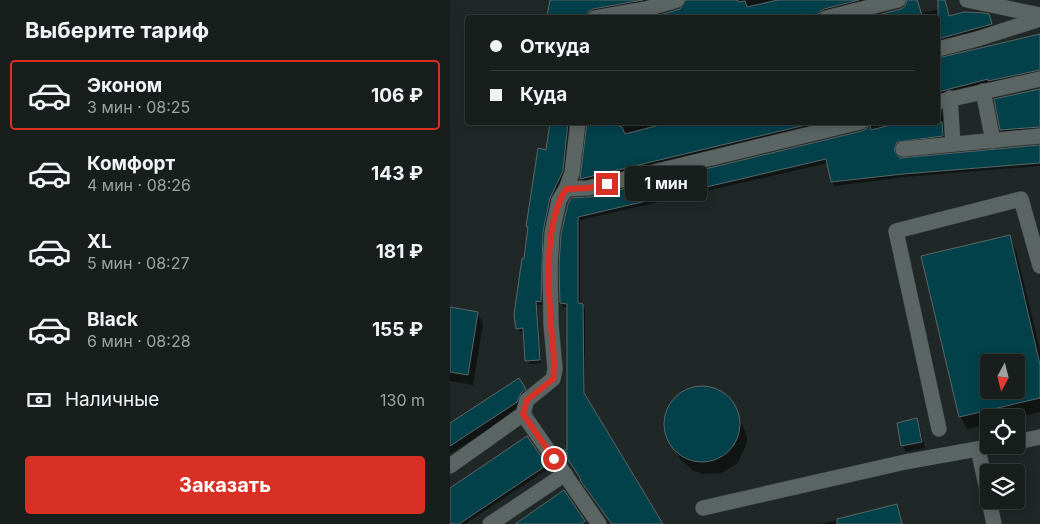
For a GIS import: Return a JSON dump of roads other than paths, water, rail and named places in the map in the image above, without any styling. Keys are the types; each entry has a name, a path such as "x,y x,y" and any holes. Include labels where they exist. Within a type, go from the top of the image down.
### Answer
{"lane":[{"path":"612,15 646,9 677,0"},
{"path":"838,15 898,0"},
{"path":"967,0 1040,17"},
{"path":"940,48 977,39 1040,17"},
{"path":"954,144 944,100 1040,79"},
{"path":"983,91 993,141"},
{"path":"450,466 523,414 527,400 553,379 555,368 551,324 552,234 559,200 566,189 572,173 578,125"},
{"path":"566,189 597,186 848,125"},
{"path":"902,149 1040,136"},
{"path":"939,430 896,231 1021,199 1040,266"},
{"path":"523,414 599,524"},
{"path":"1025,440 1040,437"},
{"path":"704,508 905,462 978,449 981,464"},
{"path":"490,524 565,474"},
{"path":"991,509 994,524"}]}
